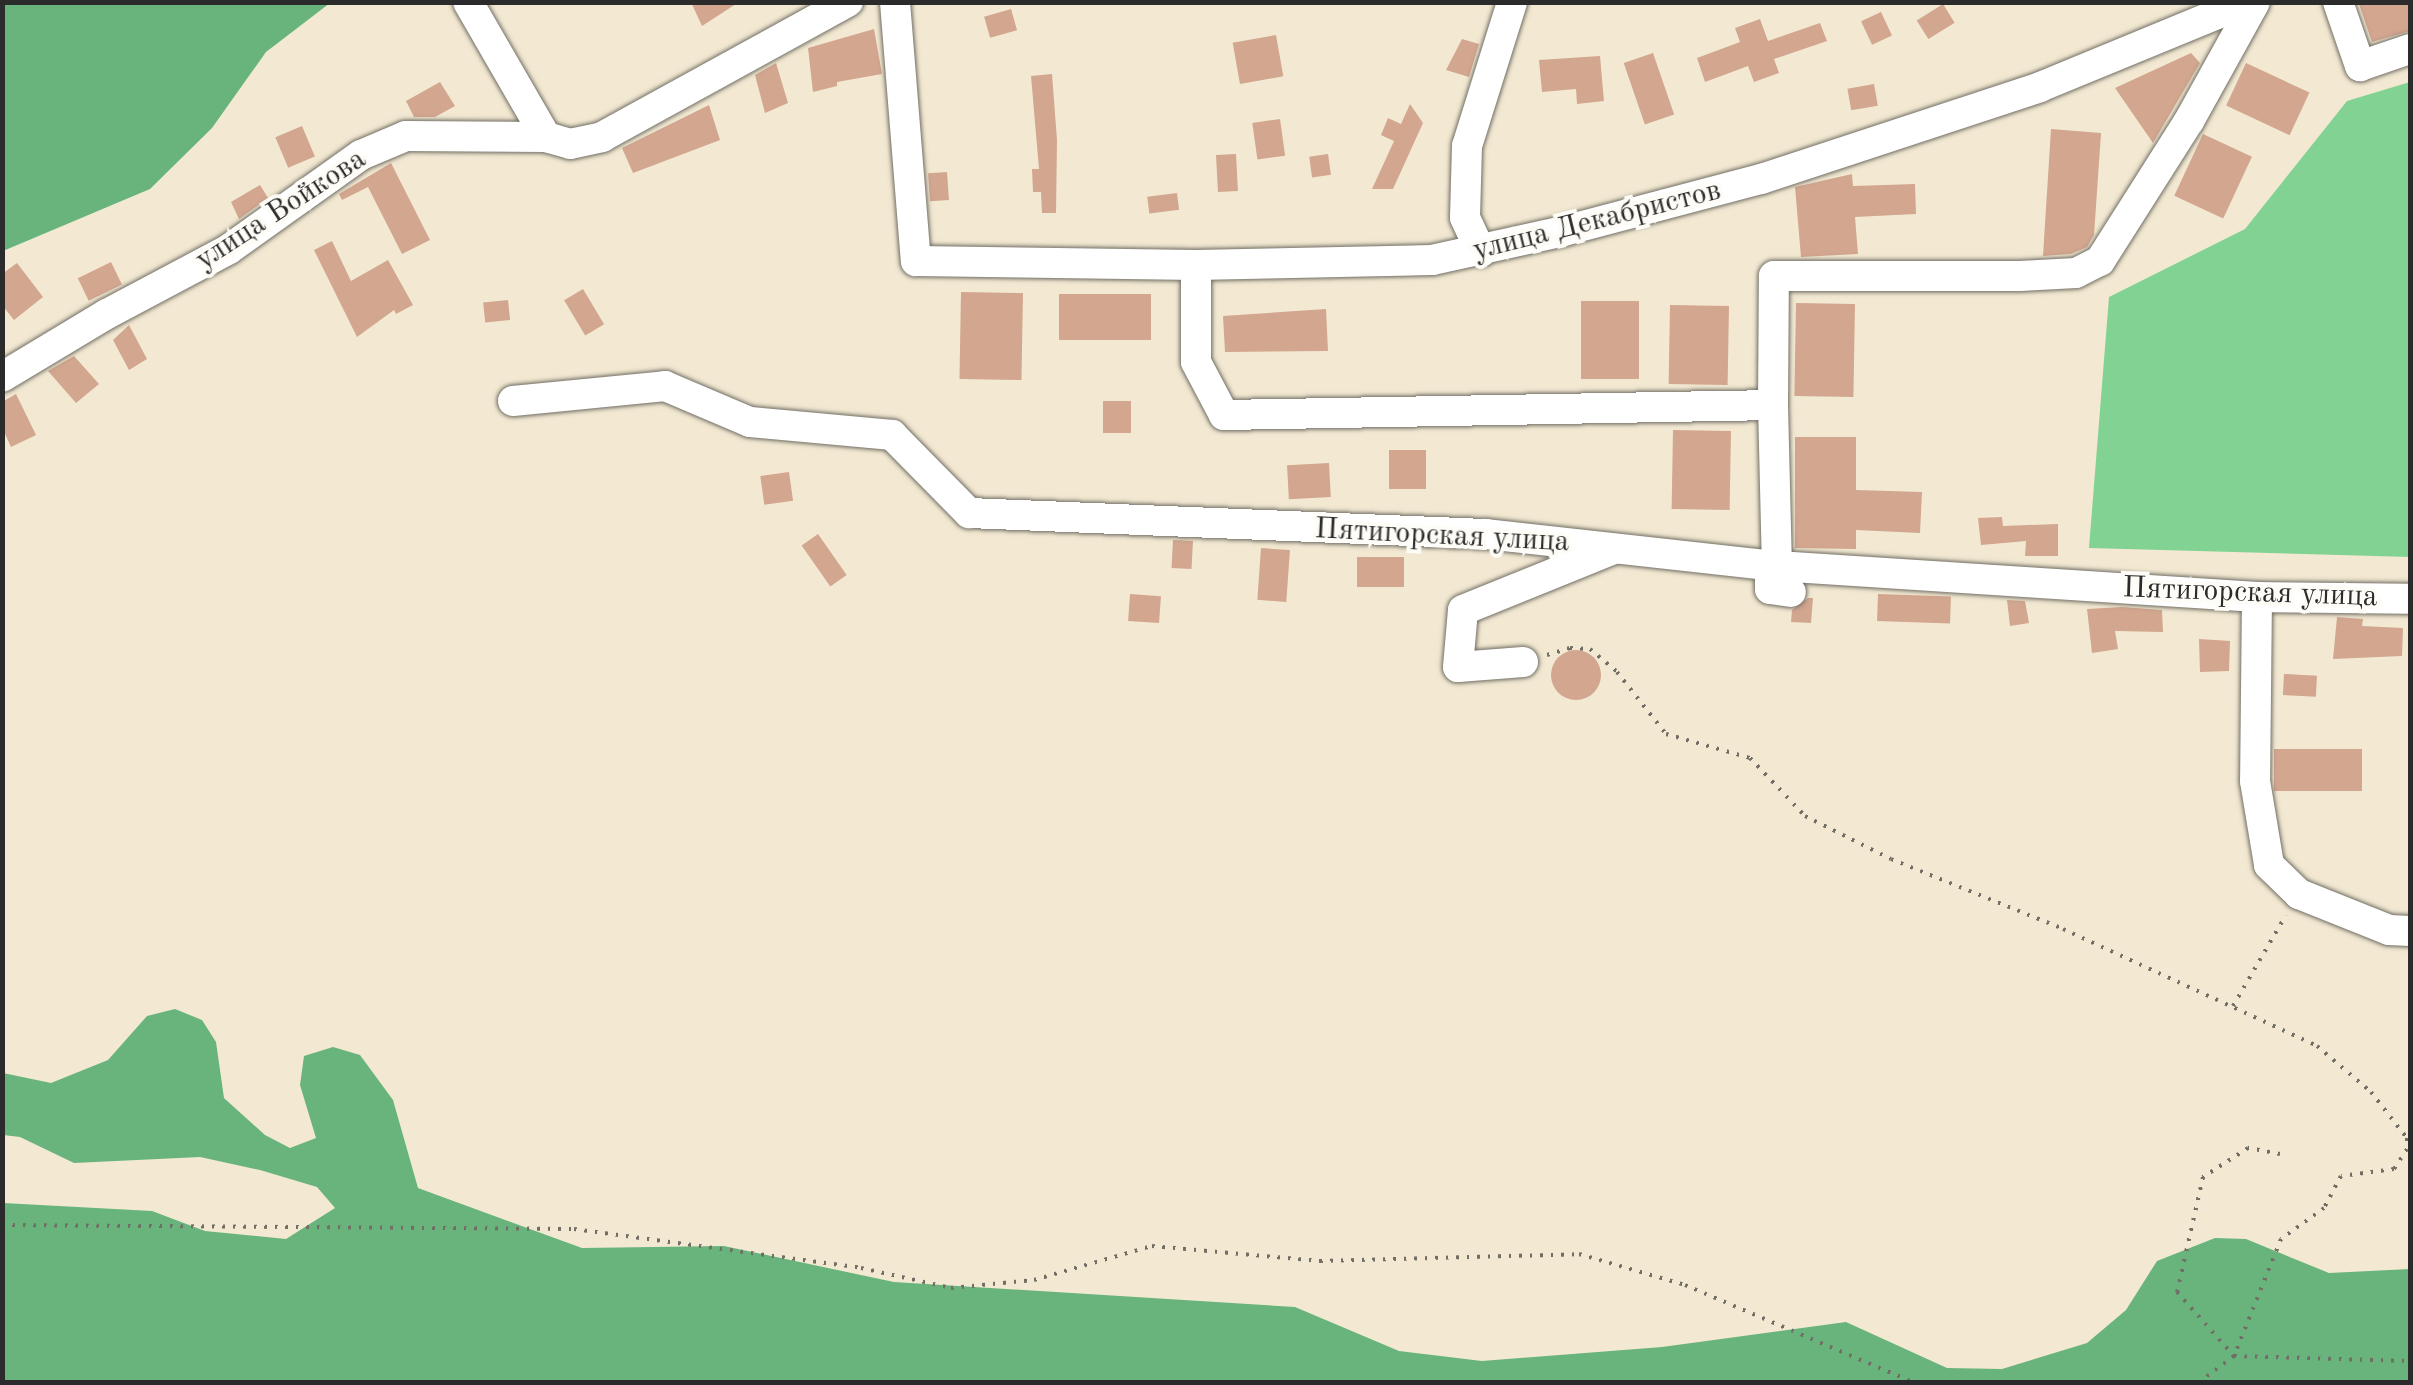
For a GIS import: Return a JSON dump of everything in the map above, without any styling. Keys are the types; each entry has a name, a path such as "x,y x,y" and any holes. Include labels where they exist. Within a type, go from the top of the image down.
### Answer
{"street":[{"path":"468,2 546,136"},
{"name":"улица Войкова","path":"2,377 106,314 229,249 361,154 406,136 546,136 570,144 602,136 848,2"},
{"name":"улица Декабристов","path":"895,2 916,261 1196,265 1432,260 1480,252 1780,173 2040,87 2240,4"},
{"path":"1480,252 1465,218 1467,146 1512,2"},
{"path":"2338,2 2360,66 2410,49"},
{"path":"1779,574 1773,405 1774,276 2076,274 2100,261 2188,120 2240,4"},
{"path":"1196,265 1196,362 1224,414 1773,405"},
{"name":"Пятигорская улица","path":"514,401 665,386 750,422 892,435 969,514 1486,534 1617,548 1779,574 2257,597 2410,598"},
{"path":"1523,662 1458,667 1464,610 1617,548"},
{"path":"2257,597 2255,781 2269,865 2299,894 2389,930 2410,931"}],"path":[{"path":"1523,662 1570,648 1590,650 1617,672 1666,734 1750,758 1804,816 1891,859 2063,930 2318,1046 2371,1092 2407,1138 2407,1149 2394,1169 2341,1176 2324,1208 2281,1239 2234,1356 2200,1382"},
{"path":"2232,1008 2299,894"},
{"path":"2280,1154 2248,1148 2203,1177 2177,1292 2234,1356 2410,1360"},
{"path":"2,1225 574,1229 861,1268 950,1288 1034,1280 1152,1246 1320,1261 1579,1254 1685,1285 1912,1382"}],"green space":[{"path":"3,2 330,3 266,52 212,128 150,189 3,251"},
{"path":"2410,82 2410,557 2089,548 2109,297 2245,229 2347,101"},
{"path":"175,1009 202,1020 216,1042 224,1098 265,1135 290,1148 316,1138 300,1085 304,1056 333,1047 360,1055 393,1100 418,1188 582,1248 724,1246 894,1282 1295,1307 1399,1351 1482,1361 1662,1347 1846,1322 1947,1368 2002,1369 2087,1343 2126,1310 2157,1261 2215,1238 2246,1239 2329,1273 2410,1269 2410,1382 3,1382 3,1203 152,1211 205,1231 286,1239 335,1208 317,1187 260,1170 200,1157 74,1163 20,1137 3,1135 3,1073 51,1083 108,1060 147,1016"}],"building":[{"path":"691,2 739,2 702,26"},
{"path":"2410,2 2410,31 2372,42 2359,4"},
{"path":"1943,4 1955,23 1928,39 1917,20"},
{"path":"1011,9 1017,30 990,38 984,17"},
{"path":"1881,12 1892,36 1872,45 1861,21"},
{"path":"1760,19 1768,41 1820,23 1827,41 1774,59 1779,73 1754,82 1748,66 1705,82 1697,58 1740,42 1735,28"},
{"path":"874,29 882,74 837,82 837,86 813,92 808,48"},
{"path":"1276,35 1283,76 1240,84 1233,43"},
{"path":"1462,39 1479,44 1469,77 1446,70"},
{"path":"1653,53 1674,114 1645,125 1624,63"},
{"path":"2191,53 2200,63 2153,143 2115,88"},
{"path":"1600,56 1604,101 1577,104 1576,89 1542,92 1539,60"},
{"path":"776,63 788,103 765,113 755,75"},
{"path":"2246,63 2309,93 2290,135 2226,106"},
{"path":"1052,74 1057,140 1056,213 1042,213 1041,192 1033,192 1032,169 1039,169 1031,76"},
{"path":"440,82 455,106 435,117 414,117 406,101"},
{"path":"1874,84 1878,106 1851,110 1847,89"},
{"path":"1410,104 1423,123 1393,189 1372,189 1394,141 1381,135 1388,118 1401,124"},
{"path":"709,105 720,140 633,173 622,148"},
{"path":"1280,119 1285,156 1257,160 1252,123"},
{"path":"302,126 315,156 288,168 275,137"},
{"path":"2051,129 2101,133 2094,235 2087,247 2071,254 2043,256"},
{"path":"2203,134 2252,157 2223,218 2174,196"},
{"path":"1236,154 1238,191 1218,192 1216,155"},
{"path":"1328,154 1331,175 1312,177 1309,157"},
{"path":"391,163 430,240 402,254 368,187 342,200 339,194"},
{"path":"947,172 949,200 930,201 928,173"},
{"path":"1852,174 1853,186 1915,184 1916,214 1855,217 1858,254 1801,257 1795,187"},
{"path":"260,185 268,198 239,219 231,202"},
{"path":"1177,193 1179,210 1149,214 1147,197"},
{"path":"332,241 351,281 388,260 413,305 396,314 394,310 357,337 314,250"},
{"path":"111,262 122,284 89,301 78,278"},
{"path":"17,263 43,297 14,320 2,305 2,274"},
{"path":"583,289 604,324 585,335 564,300"},
{"path":"961,292 1023,293 1021,380 959,379"},
{"path":"1059,294 1151,294 1151,340 1059,340"},
{"path":"508,300 510,320 485,323 483,303"},
{"path":"1581,301 1639,301 1639,379 1581,379"},
{"path":"1796,303 1855,304 1853,397 1794,396"},
{"path":"1670,305 1729,306 1728,385 1669,384"},
{"path":"1326,309 1328,351 1225,352 1223,316"},
{"path":"129,325 147,359 129,370 113,340"},
{"path":"74,356 99,384 76,403 48,371"},
{"path":"16,394 36,435 11,447 2,427 2,402"},
{"path":"1103,401 1131,401 1131,433 1103,433"},
{"path":"1673,430 1731,431 1730,510 1672,509"},
{"path":"1795,437 1856,437 1856,490 1922,492 1920,533 1856,530 1856,549 1795,548"},
{"path":"1389,450 1426,450 1426,489 1389,489"},
{"path":"1329,463 1331,497 1289,499 1287,465"},
{"path":"789,472 793,501 764,505 760,476"},
{"path":"2002,517 2003,526 2058,524 2058,556 2025,556 2026,541 1981,545 1978,518"},
{"path":"818,534 847,575 830,586 802,545"},
{"path":"1173,540 1193,541 1192,569 1172,568"},
{"path":"1261,548 1290,550 1286,602 1257,600"},
{"path":"1357,557 1404,557 1404,587 1357,587"},
{"path":"1130,594 1161,596 1159,623 1128,621"},
{"path":"1878,594 1951,597 1950,624 1877,621"},
{"path":"1813,598 1811,623 1791,622 1792,610"},
{"path":"2007,600 2025,601 2029,623 2010,626"},
{"path":"2087,609 2162,610 2163,632 2115,631 2118,649 2092,653"},
{"path":"2337,617 2363,619 2362,626 2403,628 2402,656 2333,659"},
{"path":"2199,639 2230,641 2229,671 2200,672"},
{"path":"1576,650 1593,658 1601,675 1593,692 1576,700 1559,692 1551,675 1559,658"},
{"path":"2284,674 2317,676 2316,697 2283,695"},
{"path":"2274,749 2362,749 2362,791 2274,791"}]}
